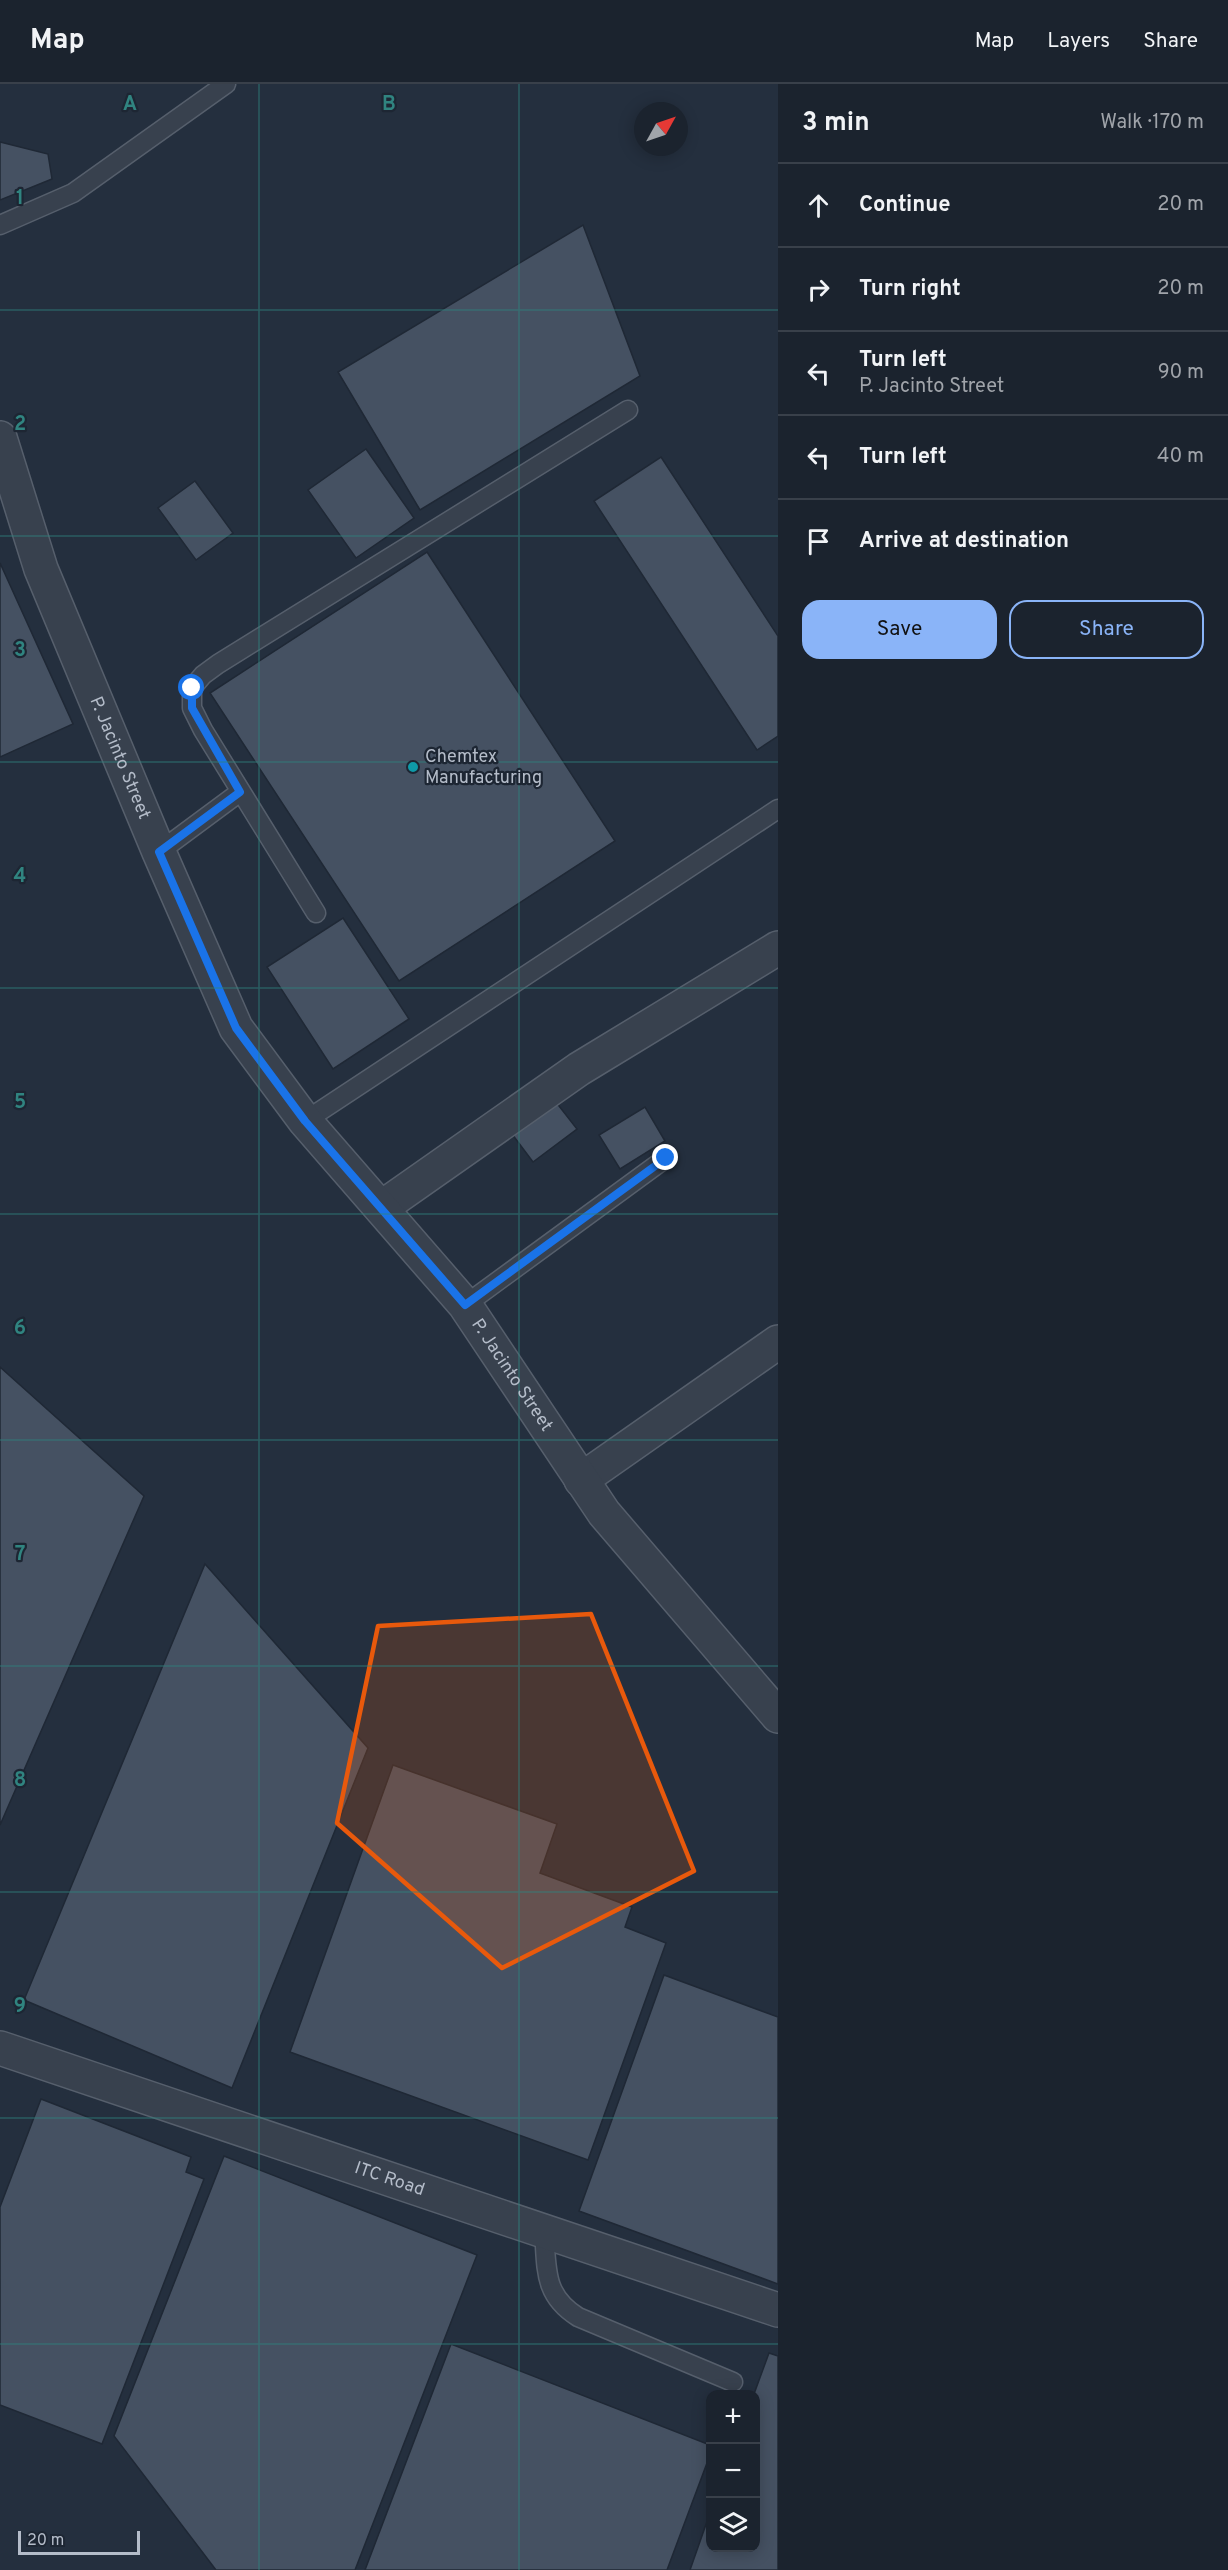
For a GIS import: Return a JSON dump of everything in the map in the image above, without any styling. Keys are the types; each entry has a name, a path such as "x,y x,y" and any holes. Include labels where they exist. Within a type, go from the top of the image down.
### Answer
{"street":[{"name":"P. Jacinto Street","path":"0,438 41,569 159,852 236,1028 305,1121 465,1305 604,1513 778,1716"},
{"path":"381,1208 579,1069 778,948"},
{"path":"581,1480 778,1342"},
{"name":"ITC Road","path":"0,2048 778,2310"}],"lane":[{"path":"0,225 73,193 226,84"},
{"path":"316,913 240,792 192,708 192,688 202,675 628,410"},
{"path":"159,852 240,792"},
{"path":"305,1121 778,809"},
{"path":"465,1305 666,1158"},
{"path":"544,2231 548,2280 554,2296 564,2309 733,2382"}],"highlighted area":[{"path":"591,1614 694,1871 502,1968 337,1823 378,1626"}],"building":[{"path":"0,142 48,154 52,179 0,200"},
{"path":"583,225 640,376 420,510 338,372"},
{"path":"366,449 414,518 356,558 308,490"},
{"path":"661,457 778,636 778,736 757,750 594,501"},
{"path":"195,481 233,533 196,560 158,508"},
{"name":"Chemtex Manufacturing","path":"427,552 615,841 399,981 210,693"},
{"path":"0,563 73,724 0,757"},
{"path":"343,918 409,1019 333,1069 267,967"},
{"path":"552,1097 577,1129 533,1162 509,1130"},
{"path":"645,1107 665,1141 620,1169 599,1135"},
{"path":"0,1367 144,1496 0,1825"},
{"path":"205,1564 368,1748 232,2088 24,2000"},
{"path":"393,1765 557,1824 540,1873 632,1907 625,1927 666,1943 588,2160 290,2052"},
{"path":"664,1975 778,2017 778,2284 579,2211"},
{"path":"41,2099 191,2157 186,2172 204,2179 102,2444 0,2405 0,2207"},
{"path":"224,2156 477,2255 355,2570 216,2570 114,2436"},
{"path":"451,2344 706,2443 706,2466 667,2570 365,2570"},
{"path":"769,2353 778,2356 778,2570 690,2570 706,2524 706,2552 760,2552 760,2390 755,2390"}],"place":[{"name":"Chemtex Manufacturing","path":"413,767"}],"route":[{"path":"192,688 192,708 240,792 159,852 236,1028 305,1121 465,1305 666,1158"}]}
